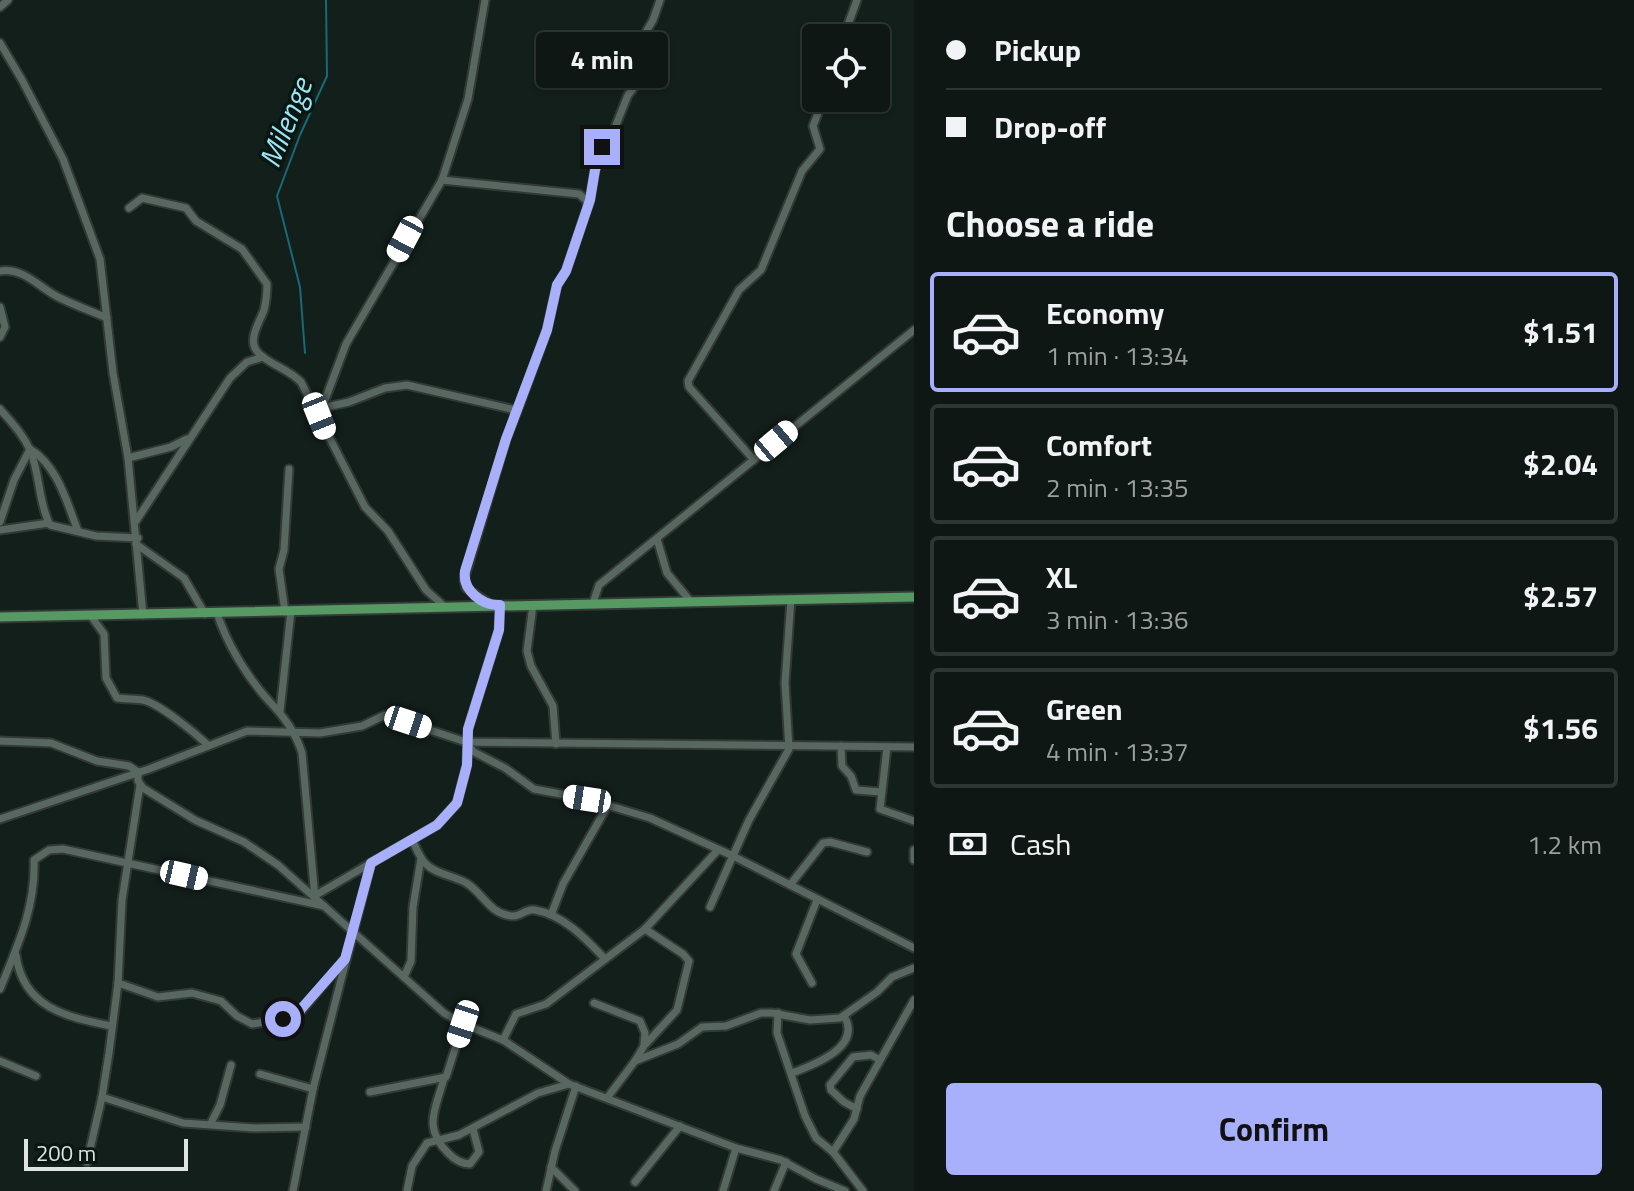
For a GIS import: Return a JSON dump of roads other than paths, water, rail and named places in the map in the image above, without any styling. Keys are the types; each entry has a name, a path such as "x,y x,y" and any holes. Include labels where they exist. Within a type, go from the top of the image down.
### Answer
{"main road":[{"path":"0,617 914,597"}],"street":[{"path":"0,7 8,0"},
{"path":"320,412 346,344 442,180 468,99 485,0"},
{"path":"316,896 437,825 457,803 465,780 466,742 472,714 499,630 496,605 466,588 464,580 506,439 547,330 557,285 566,271 588,205 602,147 612,135 626,99 645,68 646,32 660,0"},
{"path":"848,24 857,0"},
{"path":"0,44 49,130 100,259 113,373 136,521 143,616"},
{"path":"754,460 689,387 688,381 739,290 761,270 802,171 820,149 813,126 818,112"},
{"path":"442,180 579,194 588,205"},
{"path":"129,208 142,198 183,206 196,221 247,254 267,284 263,311 253,339 254,348 297,378 320,412 365,507 388,531 426,590 445,607"},
{"path":"0,271 15,272 41,284 54,295 107,318"},
{"path":"0,307 5,327 0,337"},
{"path":"593,603 599,585 914,330"},
{"path":"136,521 220,391 239,368 263,357"},
{"path":"320,412 385,388 407,385 507,407 516,414"},
{"path":"0,409 59,483 78,531"},
{"path":"128,458 171,447 190,437"},
{"path":"0,522 14,480 30,449"},
{"path":"30,449 40,483 43,508 50,525 137,541 184,578 205,614"},
{"path":"280,711 288,612 279,569 284,550 289,469"},
{"path":"0,530 49,523"},
{"path":"657,539 667,573 691,602"},
{"path":"710,907 749,820 784,761 788,746 785,683 791,599"},
{"path":"533,605 527,642 528,660 553,706 556,744"},
{"path":"217,613 224,635 242,665 296,732 302,753 316,896"},
{"path":"91,616 104,634 106,678 117,698 132,702 143,700 164,711 208,745"},
{"path":"0,819 247,731 320,733 362,726 385,715 466,742 914,747"},
{"path":"0,741 51,743 97,761 129,766 138,772 140,785 122,900 118,983 102,1097 87,1162"},
{"path":"466,742 474,752 505,768 534,789 608,805 650,818 733,856 914,948"},
{"path":"841,746 842,766 851,776 856,790 881,792"},
{"path":"887,747 880,809 914,821"},
{"path":"140,785 195,820 262,853 316,896 444,1013 463,1024 503,1040 572,1085 736,1148 786,1162 845,1191"},
{"path":"551,915 563,884 608,805"},
{"path":"412,840 421,858 435,871 469,885 490,908 512,916 533,909 551,915 570,925 605,959"},
{"path":"790,885 823,843 867,852"},
{"path":"0,989 32,900 35,878 33,862 53,849 127,862 326,907"},
{"path":"503,1040 516,1014 546,1004 645,929 718,850"},
{"path":"914,850 914,860"},
{"path":"404,977 411,961 413,907 421,858"},
{"path":"293,1191 313,1089 371,863"},
{"path":"812,983 796,954 817,900"},
{"path":"607,1098 644,1046 677,1010 689,961 645,929"},
{"path":"15,953 19,974 26,986 49,1006 70,1018 111,1026"},
{"path":"118,983 158,997 192,993 221,1001 237,1016 252,1024 283,1019 291,1023 345,959"},
{"path":"635,1061 663,1052 707,1025 726,1026 761,1013 826,1021 844,1016 892,977 914,968"},
{"path":"833,1152 854,1119 860,1096 914,1000"},
{"path":"594,1003 640,1021 645,1033 644,1046"},
{"path":"778,1013 777,1033 805,1116 816,1138 833,1152 863,1191"},
{"path":"792,1073 822,1061 844,1043 848,1025 844,1016"},
{"path":"463,1024 444,1078 432,1126 436,1139 463,1164 470,1164 479,1152 473,1129"},
{"path":"857,1109 844,1102 831,1090 830,1085 853,1057 871,1055 880,1060"},
{"path":"0,1061 36,1076"},
{"path":"211,1123 220,1105 231,1065"},
{"path":"260,1074 313,1089"},
{"path":"370,1092 444,1078"},
{"path":"407,1191 412,1166 424,1146 436,1139 473,1129 538,1093 572,1085"},
{"path":"546,1191 572,1085"},
{"path":"102,1097 176,1122 244,1128 306,1127"},
{"path":"635,1182 680,1126"},
{"path":"723,1191 736,1148"},
{"path":"774,1191 786,1162"},
{"path":"551,1167 575,1191"}],"waterway":[{"name":"Milenge","path":"305,353 300,287 277,196 327,76 326,0"}]}
